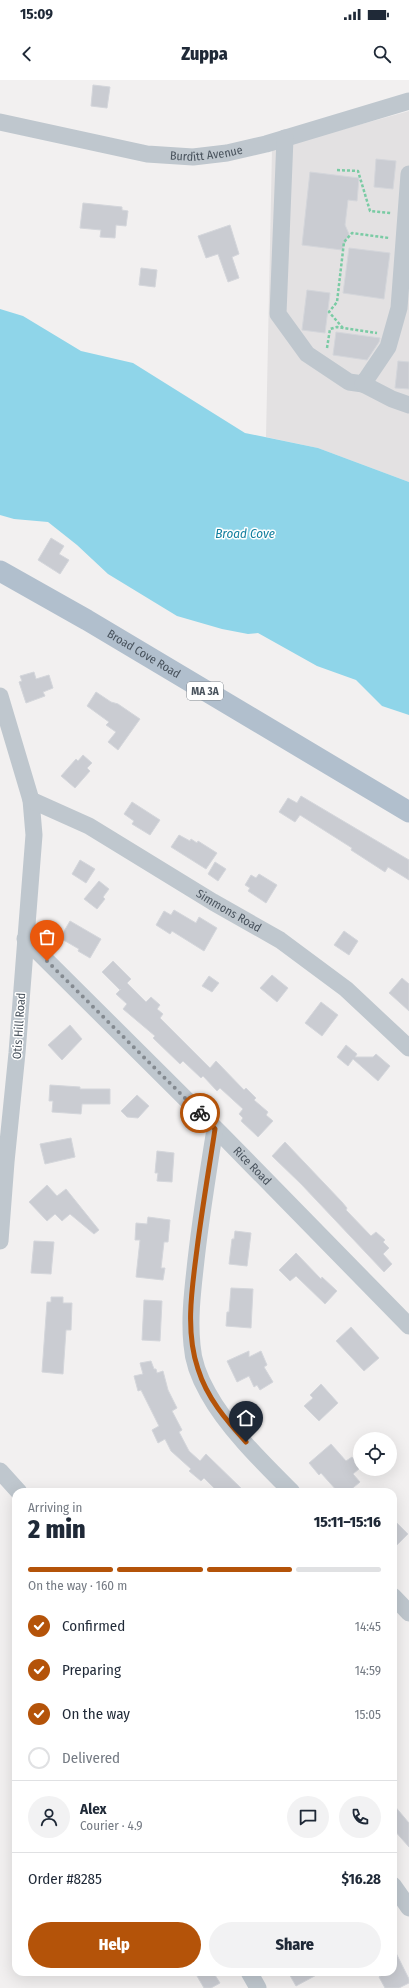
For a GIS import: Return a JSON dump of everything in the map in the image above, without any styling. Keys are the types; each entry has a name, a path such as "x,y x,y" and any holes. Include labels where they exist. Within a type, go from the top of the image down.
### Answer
{"main road":[{"name":"Broad Cove Road","path":"0,571 100,628 409,812"}],"street":[{"name":"Burditt Avenue","path":"0,122 147,154 177,157 227,153 285,138 409,101"},
{"path":"285,138 278,314 307,354 349,382 363,384 392,399 409,405"},
{"path":"363,384 388,347 393,335 400,302 409,174"},
{"name":"Otis Hill Road","path":"0,696 31,800 34,835 17,1053 0,1241"},
{"name":"Simmons Road","path":"31,800 89,826 213,902 280,940 346,989 409,1048"},
{"name":"Rice Road","path":"25,939 409,1326"},
{"path":"215,1129 201,1217 193,1285 191,1323 192,1346 198,1370 207,1392 220,1413 288,1488"},
{"path":"0,1471 15,1488"},
{"path":"397,1600 409,1613"},
{"path":"397,1891 409,1908"},
{"path":"251,1976 258,1988"}],"path":[{"path":"337,170 358,171 370,211 405,215"},
{"path":"343,328 330,312 337,302 344,242 352,233 393,238"},
{"path":"325,366 330,329 337,327 393,335"}],"shaded area":[{"path":"409,111 409,482 318,448 266,437 272,149"}],"water":[{"name":"Broad Cove","path":"0,309 23,316 81,351 133,363 245,433 318,448 409,482 409,715 382,706 356,680 317,666 258,633 248,634 222,629 177,616 108,574 77,545 48,522 14,519 0,515"}],"building":[{"path":"93,85 110,87 107,108 91,106"},
{"path":"376,159 396,161 393,189 374,187"},
{"path":"310,172 359,178 357,201 348,200 345,225 349,234 342,250 302,245"},
{"path":"83,203 122,207 122,210 128,211 126,226 116,225 115,238 100,237 101,230 80,228"},
{"path":"230,225 239,254 232,257 239,278 228,282 218,254 206,258 198,236"},
{"path":"349,248 390,253 384,299 343,293"},
{"path":"141,268 157,270 155,287 139,285"},
{"path":"307,290 330,293 325,333 302,330"},
{"path":"336,332 380,338 367,360 333,355"},
{"path":"398,361 409,362 409,389 395,388"},
{"path":"51,538 64,546 59,554 69,560 60,574 38,560"},
{"path":"34,672 36,679 49,675 53,688 43,692 45,696 26,703 19,682 22,681 20,676"},
{"path":"96,692 111,702 118,704 140,719 118,750 108,742 116,732 106,725 109,722 87,706"},
{"path":"83,755 92,763 87,768 90,771 75,788 61,776 76,759 78,761"},
{"path":"301,796 409,860 409,880 388,867 385,872 351,850 352,848 300,815 295,822 279,812 288,798 297,803"},
{"path":"132,802 160,820 150,835 132,824 134,821 124,814"},
{"path":"179,835 190,841 191,839 197,843 198,841 217,853 206,869 171,847"},
{"path":"80,860 95,869 86,883 72,874"},
{"path":"215,862 226,869 218,881 208,874"},
{"path":"259,874 277,885 266,903 248,891 250,888 245,885 251,875 256,878"},
{"path":"99,881 109,889 103,897 105,899 97,909 84,899"},
{"path":"174,910 196,923 199,917 217,928 204,951 172,931 170,934 156,925 164,911 171,915"},
{"path":"70,921 101,939 90,958 78,951 79,949 60,938"},
{"path":"344,931 358,941 349,955 334,945"},
{"path":"113,961 131,979 127,983 146,1002 151,997 160,1005 157,1009 163,1014 160,1018 210,1068 216,1061 244,1090 246,1088 256,1098 254,1100 268,1112 266,1115 273,1121 258,1137 241,1121 243,1118 239,1114 243,1109 220,1088 217,1091 203,1076 201,1078 183,1061 180,1064 153,1038 155,1036 123,1009 127,1004 116,994 120,990 102,972"},
{"path":"272,975 288,988 277,1002 260,988"},
{"path":"209,976 219,983 212,992 202,986"},
{"path":"402,978 409,984 409,1011 389,993"},
{"path":"321,1002 338,1015 322,1036 305,1023"},
{"path":"70,1025 82,1039 62,1060 48,1045"},
{"path":"346,1045 357,1054 355,1057 373,1057 376,1054 390,1066 378,1081 353,1059 348,1066 337,1057"},
{"path":"50,1085 80,1087 80,1089 110,1089 110,1104 82,1104 81,1114 52,1112 53,1101 49,1101"},
{"path":"137,1095 149,1106 138,1118 127,1117 121,1111"},
{"path":"71,1138 75,1157 45,1164 40,1144"},
{"path":"285,1142 342,1202 347,1208 346,1210 371,1236 376,1232 385,1240 383,1242 389,1248 383,1254 392,1264 384,1272 301,1184 272,1156"},
{"path":"157,1151 174,1153 172,1182 157,1181 158,1173 155,1173"},
{"path":"47,1185 57,1196 66,1189 99,1230 94,1234 70,1214 62,1221 55,1214 47,1221 29,1202"},
{"path":"148,1217 170,1220 168,1242 164,1242 161,1268 165,1268 163,1280 136,1277 140,1240 135,1240 136,1223 147,1224"},
{"path":"235,1231 251,1233 247,1266 229,1264 232,1239 234,1239"},
{"path":"34,1241 54,1242 51,1274 31,1273"},
{"path":"296,1253 321,1279 322,1277 337,1291 325,1304 296,1276 290,1281 279,1270"},
{"path":"231,1288 253,1289 251,1328 226,1326"},
{"path":"51,1297 63,1297 63,1303 72,1303 71,1330 66,1330 63,1374 42,1372 47,1302 51,1302"},
{"path":"144,1300 162,1301 160,1341 142,1340"},
{"path":"351,1327 379,1358 364,1371 336,1341"},
{"path":"249,1351 249,1357 261,1351 267,1365 264,1367 273,1382 260,1390 257,1385 254,1387 249,1376 237,1382 227,1361"},
{"path":"151,1361 157,1373 163,1371 168,1390 177,1408 172,1411 182,1430 179,1432 189,1451 200,1461 206,1454 241,1488 214,1488 204,1478 201,1481 189,1471 191,1469 171,1451 165,1439 158,1443 152,1430 159,1426 141,1390 138,1391 134,1376 143,1374 140,1363"},
{"path":"321,1384 338,1403 319,1421 304,1406 313,1398 310,1395"},
{"path":"331,1444 346,1461 352,1457 353,1458 353,1476 360,1482 353,1488 334,1488 321,1473 319,1475 309,1463"},
{"path":"397,1523 408,1534 397,1545"},
{"path":"397,1809 409,1823 409,1847 397,1834"},
{"path":"397,1955 409,1979 409,1983 399,1988 385,1988 379,1977 397,1976"},
{"path":"197,1976 216,1976 220,1983 211,1988 204,1988"},
{"path":"290,1976 315,1976 296,1986"}],"way so far":[{"path":"47,961 200,1113"}],"route":[{"path":"200,1113 215,1129 201,1217 193,1285 191,1323 192,1346 198,1370 207,1392 220,1413 246,1442"}]}
